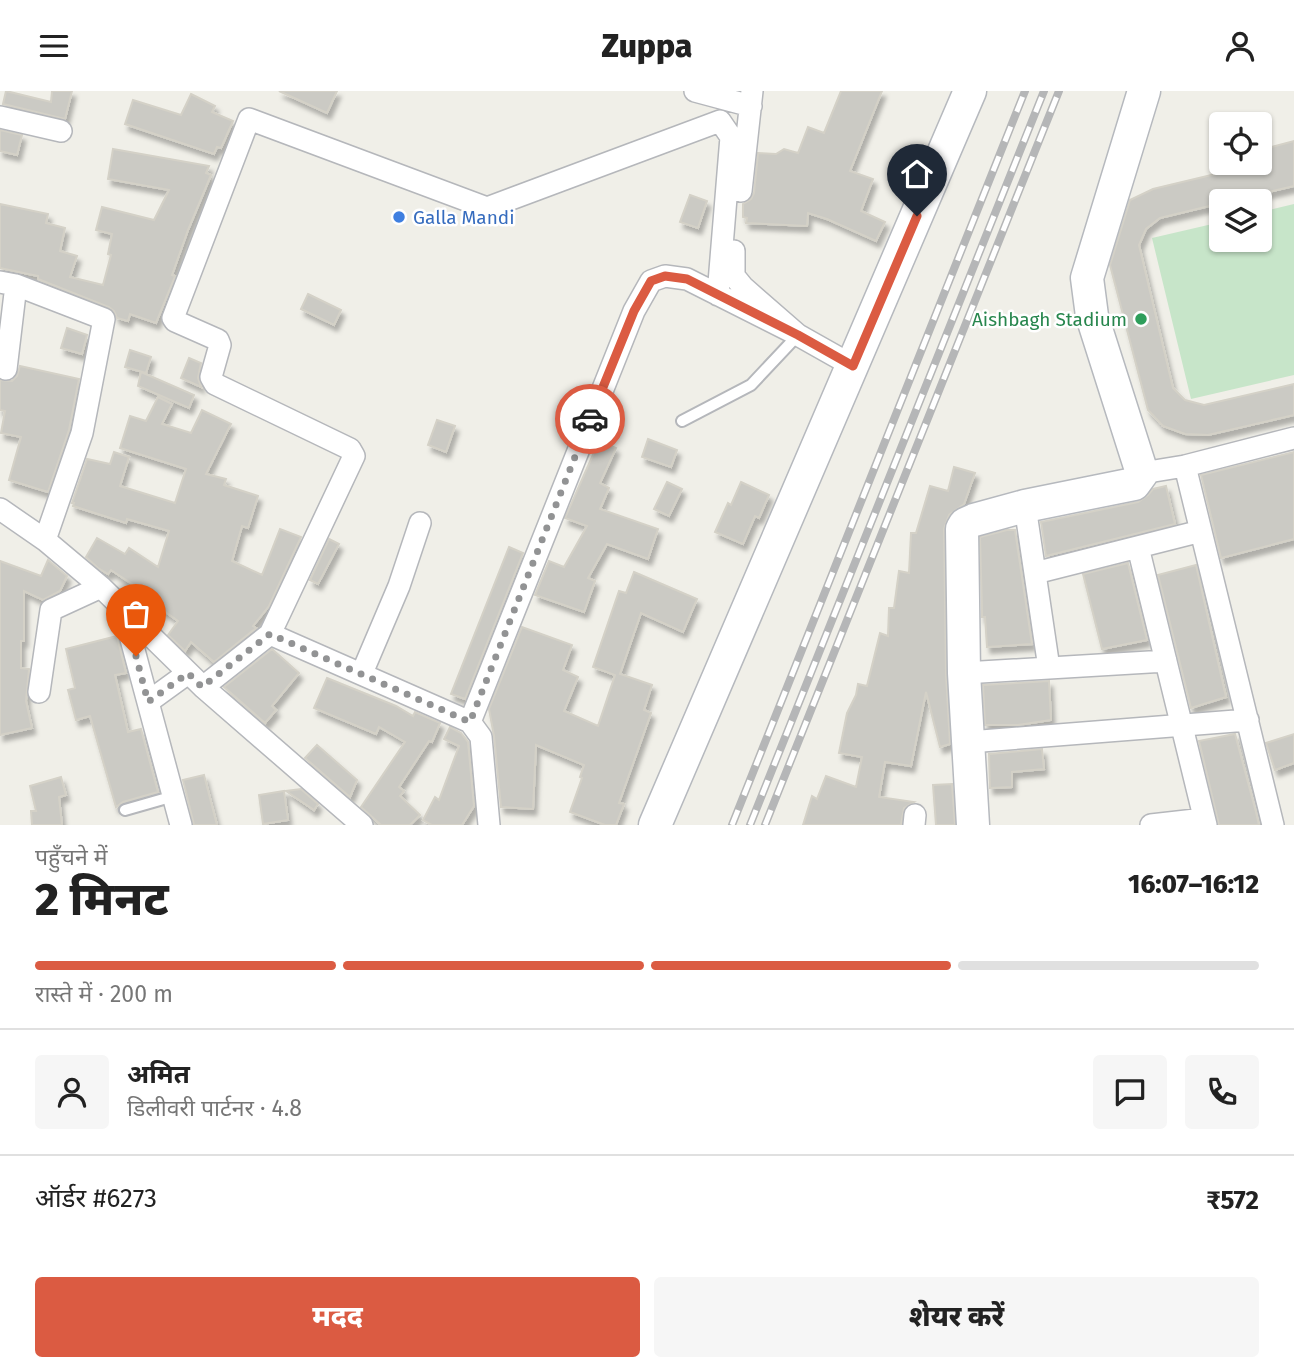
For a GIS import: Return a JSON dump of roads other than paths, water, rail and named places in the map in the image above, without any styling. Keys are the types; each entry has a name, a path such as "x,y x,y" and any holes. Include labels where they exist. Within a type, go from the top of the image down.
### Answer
{"main road":[{"path":"655,825 970,91"},
{"path":"973,825 964,673 960,541 962,529 974,520 1025,506 1134,484 1142,474 1092,316 1087,278 1144,91"}],"street":[{"path":"695,91 752,99 732,261 734,276 798,335"},
{"path":"0,117 61,131"},
{"path":"148,702 195,680 270,634 354,456 350,449 215,384 211,377 220,345 218,340 173,318 248,120 487,208 720,121 731,137 718,295"},
{"path":"470,722 634,311 651,281 665,276 687,279 853,366"},
{"path":"6,369 8,284 104,319 82,433 45,540"},
{"path":"1142,474 1185,466 1294,438"},
{"path":"1185,466 1273,825"},
{"path":"1025,506 1049,668"},
{"path":"0,509 45,540 101,587 195,680 362,825"},
{"path":"362,673 399,586 420,523"},
{"path":"1035,573 1201,531"},
{"path":"1138,547 1205,822 1151,825"},
{"path":"39,692 51,610 101,587"},
{"path":"123,611 181,825"},
{"path":"270,634 470,722 481,737 489,825"},
{"path":"964,673 1166,661"},
{"path":"970,742 1248,720"}],"lane":[{"path":"681,421 751,385 798,335"},
{"path":"125,810 174,796"}],"railway":[{"path":"732,825 1025,91"},
{"path":"750,825 1044,91"},
{"path":"765,825 1059,91"}],"place":[{"name":"Galla Mandi","path":"399,217"},
{"name":"Aishbagh Stadium","path":"1141,319"}]}
